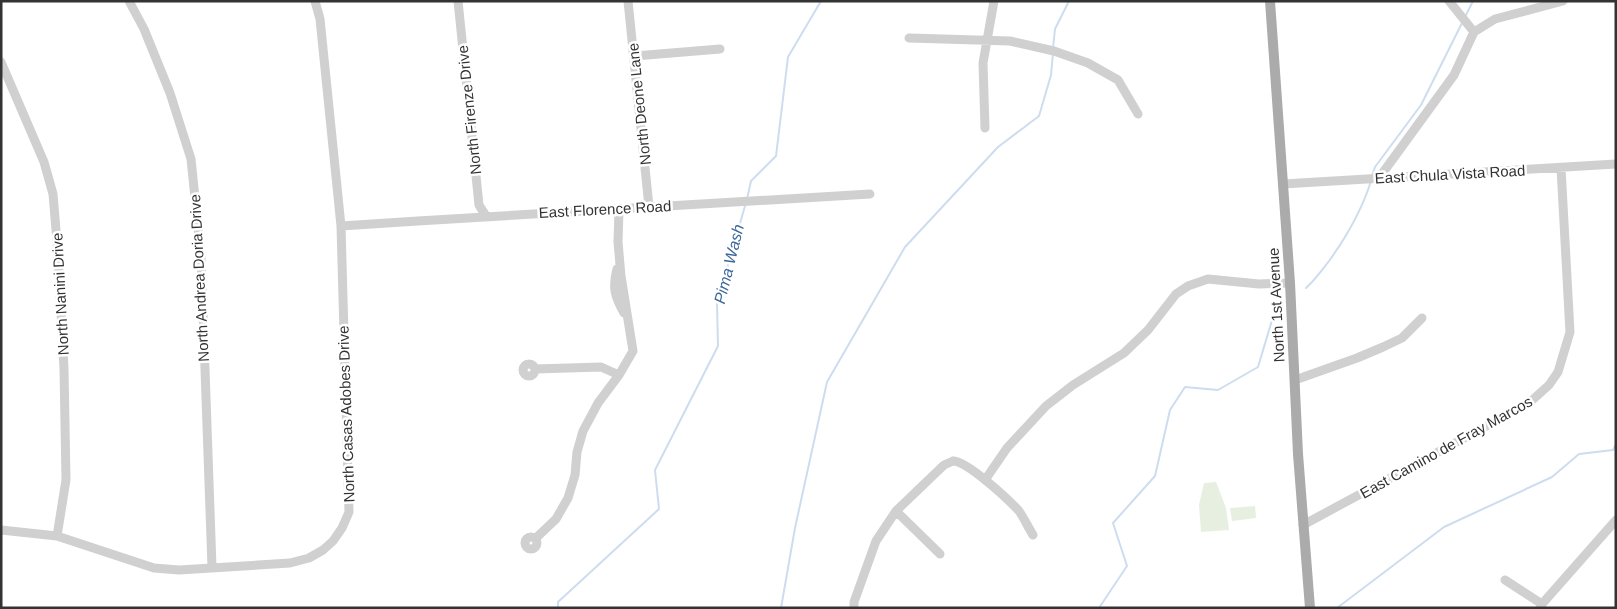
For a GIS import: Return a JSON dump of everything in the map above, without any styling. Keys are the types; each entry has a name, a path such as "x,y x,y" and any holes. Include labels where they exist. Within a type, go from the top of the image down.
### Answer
{"main road":[{"name":"North 1st Avenue","path":"1270,1 1290,283 1303,526 1310,608"}],"street":[{"name":"North Andrea Doria Drive","path":"129,1 144,29 170,93 191,158 201,256 212,567"},
{"name":"North Casas Adobes Drive","path":"1,530 57,536 154,568 178,570 290,563 309,558 323,550 333,541 342,528 349,512 340,226 321,30 315,1"},
{"name":"North Firenze Drive","path":"458,1 478,205 486,216"},
{"name":"North Deone Lane","path":"628,1 649,207"},
{"path":"985,128 983,63 994,1"},
{"path":"1449,1 1474,32"},
{"path":"1379,178 1454,75 1474,32 1495,19 1562,1"},
{"path":"909,38 987,39 1010,41 1045,49 1088,64 1118,80 1138,114"},
{"path":"635,56 720,49"},
{"name":"North Nanini Drive","path":"1,62 44,162 53,194 64,369 66,480 57,536"},
{"name":"East Chula Vista Road","path":"1283,184 1616,164"},
{"name":"East Camino de Fray Marcos","path":"1303,526 1530,403 1549,385 1558,372 1570,332 1561,168"},
{"name":"East Florence Road","path":"340,226 870,194"},
{"path":"536,538 556,519 568,498 575,475 577,452 583,431 598,403 619,376 633,351 628,320 615,298 615,276 619,260 619,210"},
{"path":"985,480 1007,448 1046,406 1073,385 1130,347 1148,330 1176,294 1182,290 1208,279 1259,284 1290,283"},
{"path":"1295,380 1383,348 1402,338 1422,318"},
{"path":"535,369 601,367 619,376"},
{"path":"854,608 854,602 876,541 896,511 952,457 985,480 1020,512 1033,535"},
{"path":"896,511 940,554"},
{"path":"1505,580 1541,606 1616,520"}],"shaded area":[{"path":"1216,482 1226,508 1229,530 1201,532 1199,505 1204,483"},
{"path":"1255,506 1256,518 1232,521 1230,508"}],"waterway":[{"name":"Pima Wash","path":"747,199 751,181 776,156 788,57 821,1"},
{"path":"1053,48 1055,29 1069,1"},
{"path":"1465,17 1473,1"},
{"path":"1372,176 1375,167 1421,105 1462,23"},
{"path":"781,608 795,528 827,382 905,247 998,147 1039,116 1051,75 1053,53"},
{"path":"1306,288 1329,261 1348,232 1359,212 1371,181"},
{"name":"Pima Wash","path":"558,608 558,602 659,509 655,470 718,346 717,303 745,206"},
{"path":"1099,608 1127,566 1113,523 1155,476 1170,410 1185,387 1218,390 1258,367 1276,307 1280,303"},
{"path":"1337,608 1444,527 1552,477 1579,454 1613,450 1616,444"}]}
